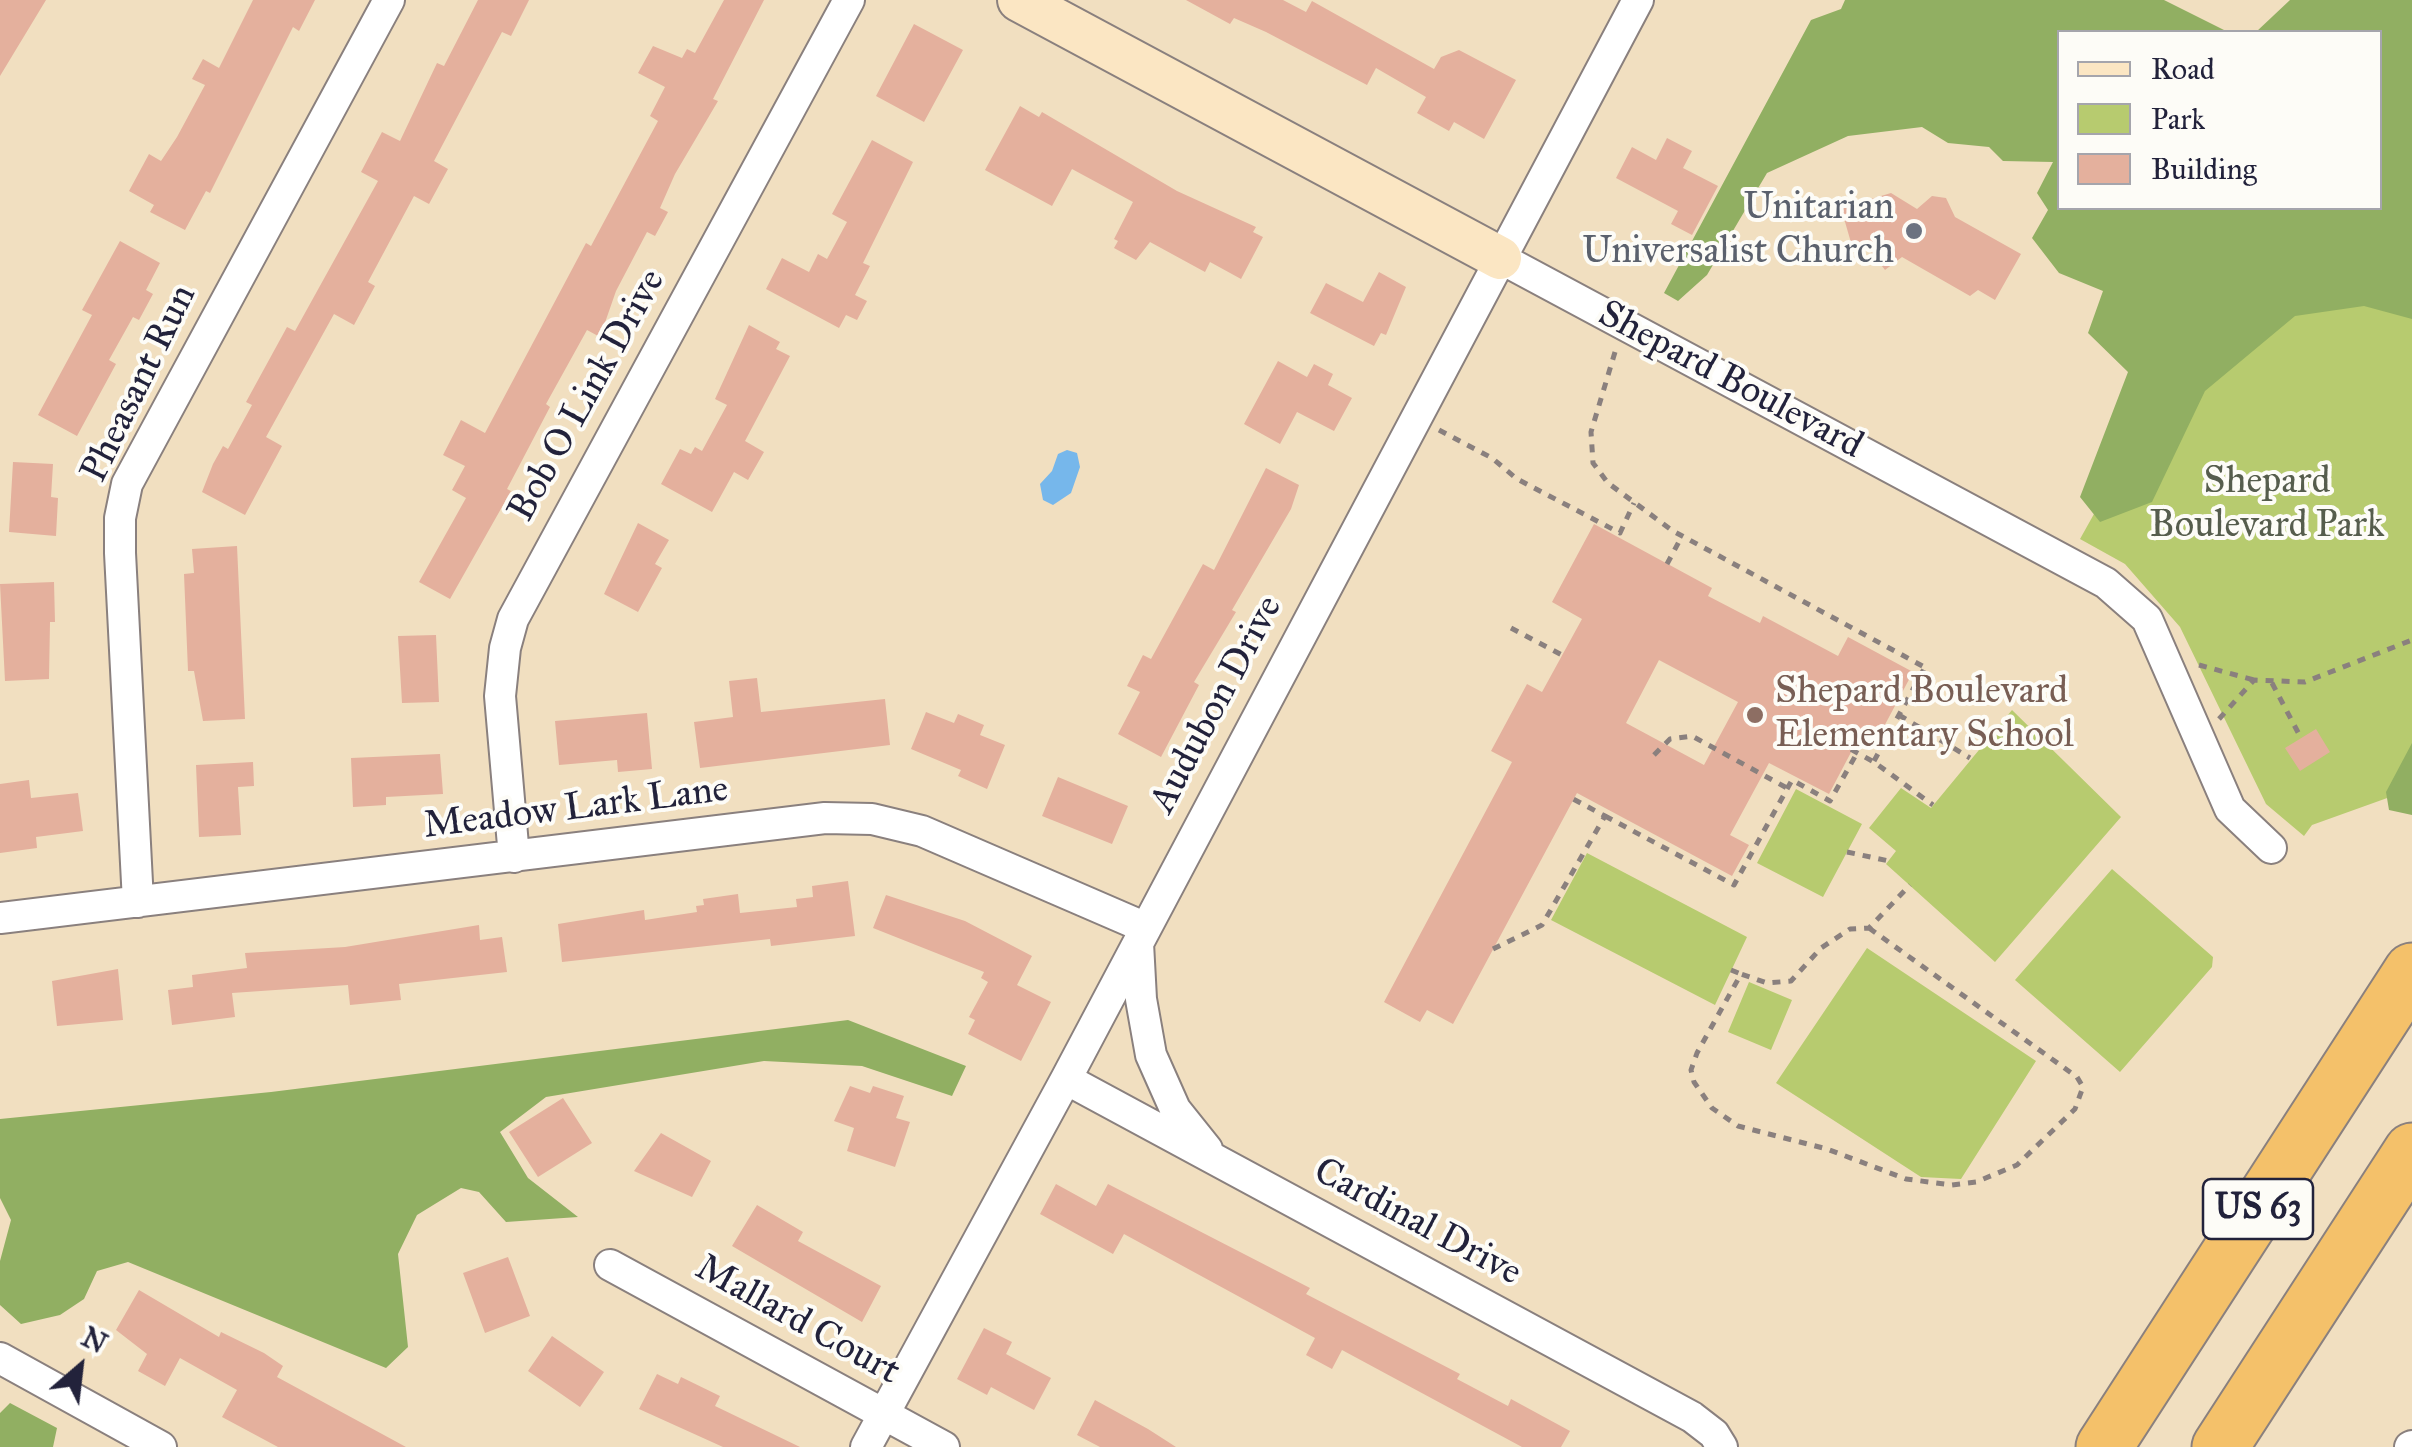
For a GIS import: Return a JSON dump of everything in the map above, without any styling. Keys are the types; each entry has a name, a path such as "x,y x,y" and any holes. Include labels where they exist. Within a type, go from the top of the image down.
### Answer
{"highway":[{"name":"US 63","path":"2105,1442 2412,972"},
{"name":"US 63","path":"2220,1447 2412,1151"}],"street":[{"name":"Pheasant Run","path":"138,902 120,553 120,518 127,484 388,0"},
{"name":"Bob O Link Drive","path":"514,857 500,696 505,648 513,619 849,0"},
{"name":"Shepard Boulevard","path":"1019,0 2106,582 2147,619 2230,809 2271,848"},
{"name":"Audubon Drive","path":"866,1447 1066,1079 1638,0"},
{"name":"Meadow Lark Lane","path":"0,918 824,818 872,818 922,831 1141,933"},
{"path":"1141,933 1141,999 1150,1055 1174,1109 1215,1160"},
{"name":"Cardinal Drive","path":"1066,1079 1692,1418 1714,1434 1722,1447"},
{"name":"Mallard Court","path":"610,1265 944,1447"},
{"path":"0,1358 161,1447"}],"path":[{"path":"1624,350 1611,344 1616,358 1598,400 1590,448 1608,483 1682,536 1927,668 1874,762"},
{"path":"1438,430 1492,458 1516,479 1620,533 1634,503"},
{"path":"1667,564 1682,536"},
{"path":"1511,628 1562,655"},
{"path":"2162,654 2254,680 2306,682 2412,640"},
{"path":"2200,740 2254,680"},
{"path":"2272,683 2301,738"},
{"path":"1899,715 1970,758"},
{"path":"1823,734 1874,762 1933,805"},
{"path":"1654,755 1670,739 1692,736 1787,788"},
{"path":"1574,799 1734,885 1792,780 1830,800 1856,753"},
{"path":"1493,949 1542,925 1605,816"},
{"path":"1847,852 1888,861"},
{"path":"1868,928 1910,886"},
{"path":"1731,970 1780,985 1791,981 1822,948 1850,929 1868,928 2076,1077 2083,1087 2075,1110 2017,1165 1976,1182 1926,1182 1726,1119 1701,1094 1691,1070 1716,1013 1742,974"}],"green space":[{"path":"1845,0 2164,0 2224,30 2057,30 2057,210 2382,210 2382,30 2258,30 2290,0 2412,0 2412,319 2364,306 2295,316 2205,391 2152,502 2100,522 2080,497 2128,372 2088,333 2103,291 2059,273 2032,238 2048,210 2037,193 2053,162 2003,161 1989,147 1948,143 1922,127 1848,136 1767,173 1707,275 1678,301 1664,293 1811,20 1841,9"},
{"name":"Shepard Boulevard Park","path":"2412,0 2412,756 2390,797 2312,825 2304,836 2266,804 2180,627 2125,564 2080,539 2264,210 2382,210 2382,30"},
{"path":"2012,710 2121,817 1995,962 1886,864 1896,851 1869,828 1901,788 1931,808"},
{"path":"2412,743 2412,815 2389,810 2386,792"},
{"path":"1796,789 1862,824 1823,897 1757,863"},
{"path":"1587,853 1747,937 1715,1005 1551,920"},
{"path":"2112,869 2213,957 2212,967 2120,1072 2015,980"},
{"path":"1867,948 2036,1061 1961,1179 1921,1177 1776,1083"},
{"path":"1749,982 1792,1000 1771,1050 1728,1032"},
{"path":"848,1020 966,1066 952,1096 862,1066 764,1061 546,1097 500,1132 528,1178 578,1217 506,1222 479,1192 461,1188 417,1215 398,1254 408,1347 386,1368 128,1262 97,1271 84,1299 60,1315 21,1324 0,1305 0,1261 11,1220 0,1198 0,1119 271,1092"},
{"path":"10,1403 57,1428 53,1447 0,1447 0,1413"}],"water":[{"path":"1067,450 1077,453 1080,467 1071,493 1053,505 1043,500 1040,484 1052,471 1058,454"}],"building":[{"path":"0,0 46,0 0,76"},
{"path":"253,0 315,0 299,31 293,27 210,193 206,191 185,230 150,212 154,205 129,191 149,154 161,161 177,137 205,85 192,79 203,59 219,68"},
{"path":"478,0 529,0 511,36 502,32 434,161 448,169 429,204 414,196 368,282 375,286 354,325 334,314 266,437 282,446 245,515 202,492 213,464 223,446 228,449 252,405 246,402 287,327 295,331 378,181 361,172 382,132 400,141 437,63 444,66"},
{"path":"724,0 764,0 713,99 718,101 675,174 660,208 668,212 655,236 647,232 616,291 600,337 587,330 546,404 550,407 507,489 511,491 450,599 419,582 466,498 452,490 465,466 443,455 461,420 485,433 586,243 591,246 658,121 650,116 665,87 638,73 653,46 682,58 687,49 695,53"},
{"path":"1186,0 1283,0 1306,12 1312,1 1434,69 1441,57 1459,50 1516,80 1484,139 1454,122 1449,131 1417,113 1426,97 1376,68 1367,85 1266,32 1234,18 1230,24"},
{"path":"914,24 963,50 924,122 876,96"},
{"path":"1020,106 1039,117 1042,112 1177,191 1256,227 1253,232 1263,237 1241,279 1210,262 1205,272 1150,242 1136,260 1114,248 1118,241 1114,239 1133,202 1072,169 1052,206 985,170"},
{"path":"1667,138 1692,151 1683,168 1718,186 1692,235 1671,224 1678,211 1616,178 1632,147 1656,160"},
{"path":"872,140 913,162 863,263 870,266 855,295 867,301 857,320 846,315 839,328 766,289 782,258 809,272 818,254 827,259 847,222 832,214"},
{"name":"Unitarian Universalist Church","path":"1891,193 1917,209 1932,196 1946,198 1955,217 2021,254 1995,300 1978,290 1970,296 1902,257 1885,270 1869,249 1854,253 1841,208"},
{"path":"120,241 160,263 146,290 153,294 139,320 133,317 109,360 116,364 77,436 38,415 92,315 82,310"},
{"path":"1379,272 1406,287 1386,335 1381,333 1374,346 1310,313 1326,283 1363,302"},
{"path":"749,325 780,342 776,349 790,356 745,441 764,452 748,480 734,472 712,512 661,484 680,449 691,454 695,447 702,451 727,405 715,399"},
{"path":"1278,361 1307,377 1314,364 1333,374 1328,385 1352,398 1334,431 1297,412 1280,444 1244,424"},
{"path":"13,462 53,464 51,497 58,498 56,536 9,532"},
{"path":"1266,468 1299,485 1291,509 1194,682 1199,685 1161,757 1118,734 1140,692 1127,686 1143,655 1151,659 1203,564 1214,570"},
{"path":"638,523 669,540 655,564 662,568 638,612 604,594"},
{"name":"Shepard Boulevard Elementary School","path":"1594,524 1712,588 1708,596 1760,623 1763,616 1838,656 1848,637 1913,672 1872,749 1857,741 1829,794 1769,763 1730,835 1749,845 1732,876 1577,793 1453,1024 1427,1010 1420,1022 1384,1002 1512,762 1491,751 1527,684 1542,692 1582,619 1552,602","holes":["1659,660 1738,702 1704,765 1626,723"]},
{"path":"237,546 245,719 203,721 194,671 188,671 184,574 194,573 192,549"},
{"path":"54,582 55,622 50,622 49,679 5,681 0,584"},
{"path":"436,635 439,702 402,703 398,636"},
{"path":"757,678 761,712 885,699 890,745 700,768 694,722 733,717 729,681"},
{"path":"926,712 954,723 958,714 984,725 980,735 1005,745 987,789 958,776 961,770 911,749"},
{"path":"647,713 652,769 618,772 617,760 559,765 555,721"},
{"path":"2316,729 2330,752 2300,771 2285,748"},
{"path":"440,754 443,794 386,797 386,805 353,807 351,758"},
{"path":"253,762 254,786 238,787 241,835 199,837 196,765"},
{"path":"1058,777 1128,806 1112,844 1042,816"},
{"path":"29,780 31,798 78,793 83,831 36,837 37,848 0,853 0,784"},
{"path":"848,881 855,936 771,946 770,939 562,962 558,924 644,910 645,920 697,912 696,906 704,905 703,899 738,894 740,913 797,907 796,899 813,897 812,886"},
{"path":"886,895 965,921 1032,956 1017,985 1051,1002 1021,1061 968,1034 975,1020 969,1017 988,982 981,978 984,972 873,928"},
{"path":"479,925 480,940 502,937 507,972 399,984 401,1000 350,1005 348,985 232,993 235,1017 172,1025 168,990 193,987 192,975 247,968 245,953 345,947"},
{"path":"118,969 123,1020 57,1026 52,981"},
{"path":"850,1086 870,1093 873,1086 904,1096 896,1118 910,1122 895,1167 847,1151 854,1128 834,1121"},
{"path":"563,1098 592,1143 538,1177 509,1132"},
{"path":"661,1133 711,1161 692,1197 634,1171"},
{"path":"1056,1184 1096,1206 1108,1184 1310,1288 1306,1294 1460,1374 1457,1379 1508,1406 1511,1399 1570,1431 1561,1447 1522,1447 1342,1350 1332,1369 1306,1355 1315,1338 1124,1234 1113,1254 1040,1214"},
{"path":"757,1205 803,1232 798,1241 881,1286 862,1322 732,1246"},
{"path":"508,1257 530,1316 485,1333 463,1273"},
{"path":"139,1290 219,1337 221,1332 264,1353 283,1366 277,1377 406,1447 278,1447 222,1417 237,1390 180,1358 165,1386 138,1371 147,1354 116,1330"},
{"path":"984,1328 1012,1342 1006,1354 1051,1378 1034,1410 991,1387 987,1395 957,1379"},
{"path":"552,1336 604,1372 580,1407 528,1371"},
{"path":"657,1374 678,1384 681,1377 720,1396 715,1406 800,1447 723,1447 639,1409"},
{"path":"1095,1400 1176,1447 1100,1447 1077,1435"}],"place":[{"name":"Unitarian Universalist Church","path":"1914,231"},
{"name":"Shepard Boulevard Elementary School","path":"1755,715"}]}
